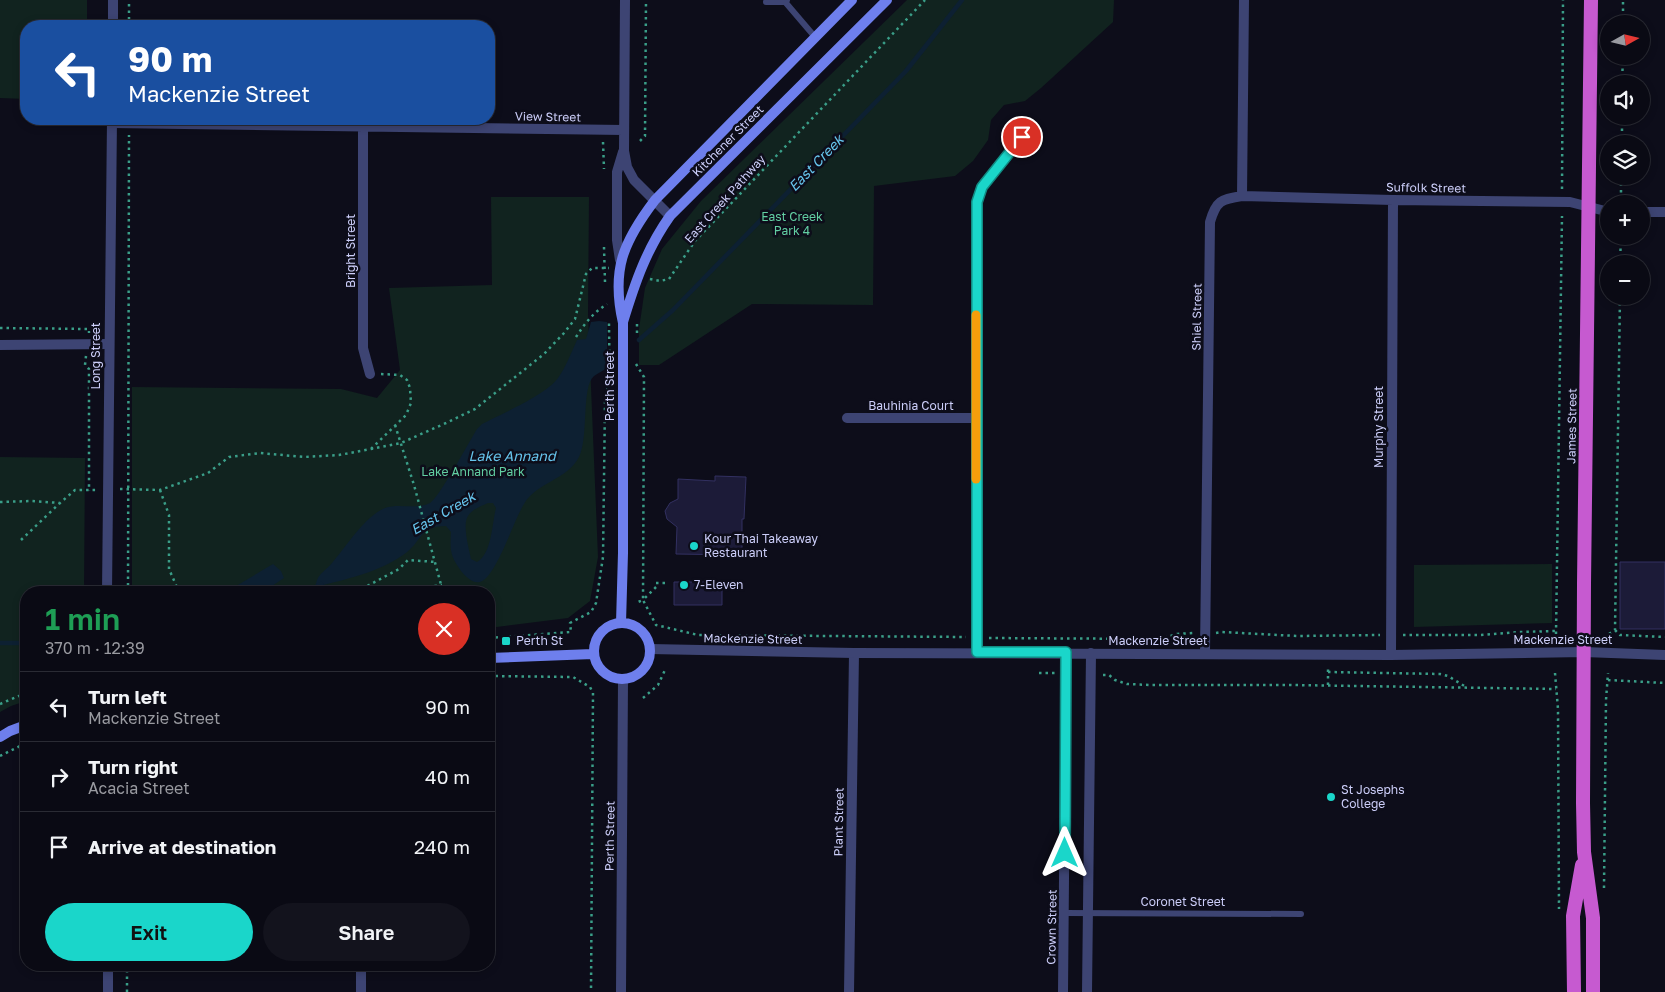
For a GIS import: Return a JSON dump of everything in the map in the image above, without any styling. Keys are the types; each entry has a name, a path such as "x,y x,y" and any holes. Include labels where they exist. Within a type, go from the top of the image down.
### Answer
{"highway":[{"name":"James Street","path":"1591,0 1584,652 1584,852 1593,918 1593,992"},
{"name":"James Street","path":"1574,992 1573,916 1584,852"}],"main road":[{"name":"Kitchener Street","path":"620,264 631,235 655,200 852,0"},
{"name":"Kitchener Street","path":"622,323 638,274 648,251 670,216 887,0"},
{"name":"Perth Street","path":"620,264 618,303 622,323 623,365 621,623"},
{"path":"621,623 630,624 638,628 644,634 650,649 650,657 643,670 637,675 623,680 605,674 597,665 594,654 596,641 603,630 609,626 621,623"},
{"path":"495,658 594,654"},
{"path":"0,737 10,730 20,727"}],"street":[{"path":"112,20 113,0"},
{"name":"Perth Street","path":"625,0 624,150 627,167 634,180 670,216"},
{"path":"1242,196 1244,0"},
{"name":"Long Street","path":"107,586 112,125"},
{"name":"View Street","path":"207,125 624,130"},
{"name":"Bright Street","path":"363,127 363,348 370,374"},
{"path":"977,652 977,202 982,187 1022,137"},
{"name":"Perth Street","path":"620,264 617,240 617,172 624,150"},
{"name":"Suffolk Street","path":"1242,196 1570,202 1600,210"},
{"name":"Shiel Street","path":"1205,654 1210,222 1214,209 1224,199 1242,196"},
{"name":"Murphy Street","path":"1390,655 1393,200"},
{"path":"1650,212 1665,212"},
{"path":"0,345 109,344"},
{"name":"Bauhinia Court","path":"847,418 976,418"},
{"name":"Mackenzie Street","path":"650,649 854,653 1066,652 1390,655 1584,652 1665,655"},
{"name":"Crown Street","path":"1063,992 1066,652"},
{"name":"Plant Street","path":"849,992 854,653"},
{"path":"1087,992 1091,653"},
{"name":"Perth Street","path":"621,992 623,680"},
{"path":"108,971 108,992"},
{"path":"361,971 361,992"}],"lane":[{"path":"766,2 786,1 815,37"},
{"name":"Coronet Street","path":"1064,913 1301,914"}],"path":[{"path":"129,0 129,20"},
{"path":"640,141 645,136 646,0"},
{"name":"East Creek Pathway","path":"638,274 660,281 669,279 695,241 925,0"},
{"path":"1562,189 1563,0"},
{"path":"1623,0 1623,15"},
{"path":"128,586 129,125"},
{"path":"636,364 644,376 643,600 656,625 698,635 1160,640 1183,633 1222,632 1298,636 1481,635 1556,632 1562,216"},
{"path":"127,488 160,490 208,473 229,457 260,453 304,457 339,455 401,443 446,423 475,409 544,354 575,320 586,274 592,268 620,264"},
{"path":"576,336 589,318 607,304"},
{"path":"1615,630 1620,305"},
{"path":"495,638 571,632 570,623 591,612 596,603 603,557 605,402 608,392 609,322"},
{"path":"0,328 89,329 85,364 88,369 89,491 75,490 21,540"},
{"path":"370,374 392,373 400,375 407,380 410,388 411,403 406,415 371,449"},
{"path":"395,425 442,585 435,586"},
{"path":"160,490 169,515 169,569 177,586"},
{"path":"0,502 32,501 60,503"},
{"path":"368,586 399,570 408,560 436,562"},
{"path":"638,602 643,600 656,586 656,583 665,583"},
{"path":"1609,634 1615,630"},
{"path":"1615,630 1620,634 1665,637"},
{"path":"1328,665 1328,685"},
{"path":"644,698 658,685 665,670"},
{"path":"1328,672 1440,674 1448,676 1467,687"},
{"path":"1038,673 1066,673"},
{"path":"1604,896 1606,700 1608,673"},
{"path":"1090,674 1109,674 1115,680 1127,684 1556,689"},
{"path":"1555,674 1558,737 1559,917"},
{"path":"495,676 573,677 590,687 594,693 591,992"},
{"path":"1608,680 1665,683"},
{"path":"0,704 20,696"},
{"path":"0,756 20,745"},
{"path":"127,971 127,992"}],"green space":[{"path":"0,0 87,0 87,20 20,20 20,99 0,98"},
{"name":"East Creek Park 4","path":"907,0 1114,0 1113,22 1025,101 1004,105 991,120 988,140 973,161 955,176 874,186 873,305 752,304 659,365 639,365 639,329 645,288 662,249 701,201"},
{"name":"Lake Annand Park","path":"491,197 589,197 588,314 598,557 590,601 568,618 495,627 495,586 132,586 132,387 341,389 377,398 400,370 389,288 492,285"},
{"path":"0,457 85,458 84,586 20,586 20,703 0,712"},
{"path":"1552,564 1552,623 1414,627 1414,565"}],"water":[{"name":"Lake Annand","path":"591,322 607,322 607,368 594,376 590,382 586,401 584,437 579,457 567,471 536,491 524,504 498,560 486,578 480,582 475,582 461,571 453,557 451,532 446,526 430,529 425,532 403,555 383,566 361,575 316,586 320,576 363,525 378,512 390,507 430,503 447,481 477,429 482,424 544,391 558,378 564,369 577,340 586,339","holes":["488,503 493,503 496,508 489,545 482,558 477,562 471,559 466,537 466,520 475,510"]},
{"path":"273,564 281,571 284,578 272,586 236,586"}],"building":[{"path":"715,476 746,477 744,519 742,519 742,555 676,554 677,527 667,519 665,511 670,503 678,499 678,479 715,481"},
{"path":"1620,562 1665,562 1665,629 1620,629"},
{"path":"674,582 722,582 722,605 674,605"}],"waterway":[{"name":"East Creek","path":"639,340 673,310 906,71 962,0"},
{"name":"East Creek","path":"318,586 321,584"},
{"name":"East Creek","path":"0,643 20,643"}],"slow traffic":[{"path":"976,315 976,479"}],"place":[{"name":"Kour Thai Takeaway Restaurant","path":"694,546"},
{"name":"7-Eleven","path":"684,585"},
{"name":"Perth St","path":"506,641"},
{"name":"St Josephs College","path":"1331,797"}],"route":[{"path":"1022,137 982,187 977,202 977,652 1066,652 1065,853"}]}
